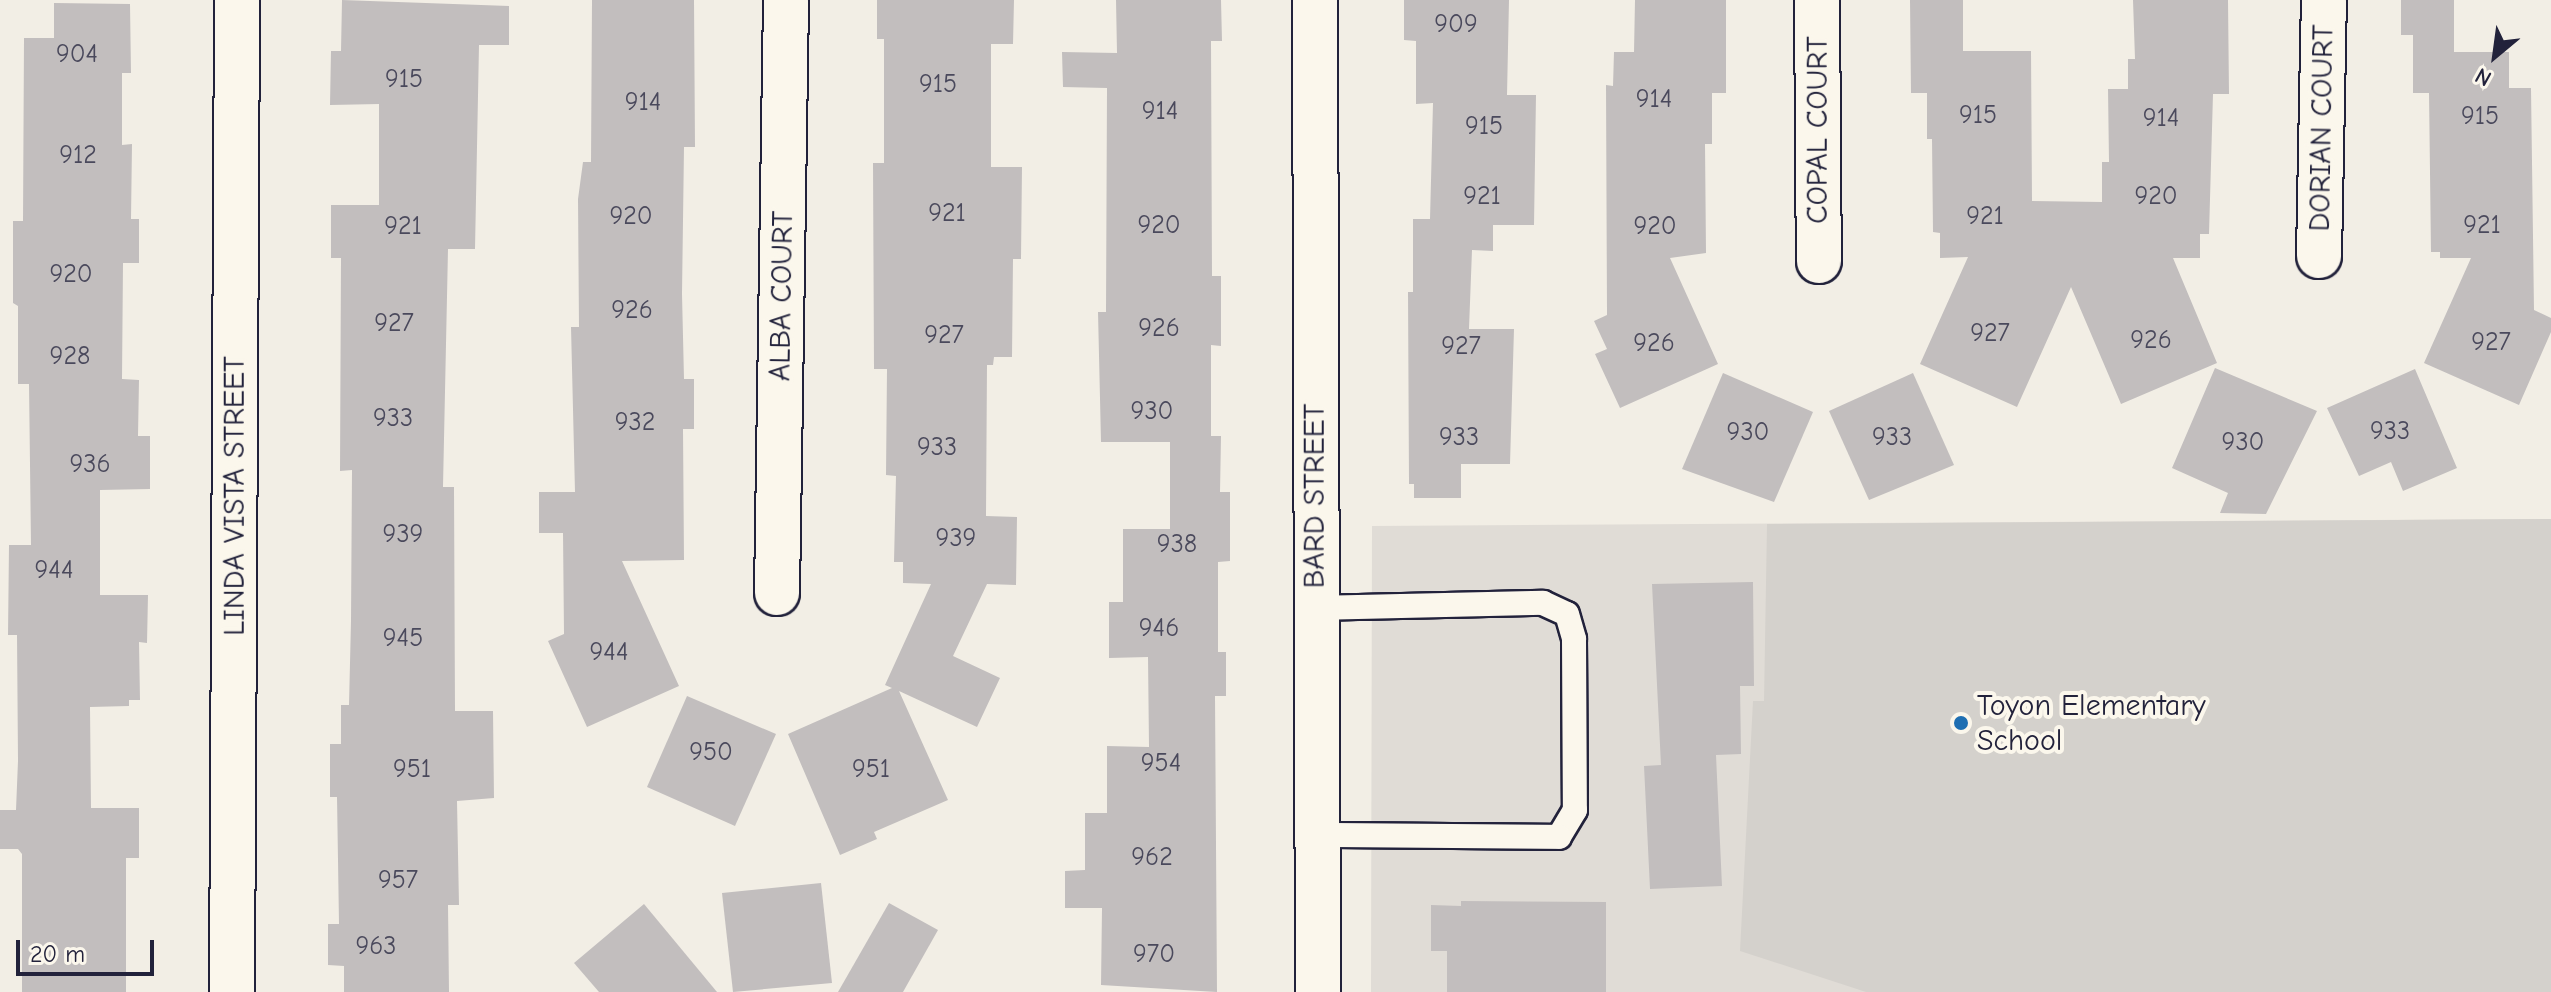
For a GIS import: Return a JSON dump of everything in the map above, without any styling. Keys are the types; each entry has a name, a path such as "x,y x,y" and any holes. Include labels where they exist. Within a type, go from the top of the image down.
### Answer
{"street":[{"name":"LINDA VISTA STREET","path":"232,992 237,0"},
{"name":"ALBA COURT","path":"777,593 786,0"},
{"name":"BARD STREET","path":"1315,0 1314,608 1318,992"},
{"name":"COPAL COURT","path":"1817,0 1819,261"},
{"name":"DORIAN COURT","path":"2319,256 2324,0"}],"lane":[{"path":"1314,608 1543,603 1567,614 1574,639 1575,810 1559,837 1316,835"}],"shaded area":[{"name":"Toyon Elementary School","path":"2551,519 2551,992 1371,992 1372,526"},
{"name":"Toyon Elementary School","path":"2551,519 2551,992 1866,992 1740,951 1753,701 1764,701 1767,524"}],"building":[{"path":"342,0 509,6 509,45 479,45 475,249 448,249 443,487 454,487 455,711 493,711 494,798 457,801 459,905 448,905 449,992 344,992 344,966 328,965 328,924 339,924 337,797 330,797 330,744 341,744 341,705 349,705 352,470 340,471 341,258 331,258 331,205 379,205 379,104 330,105 331,51 341,51"},
{"path":"592,0 694,0 695,147 684,147 682,294 684,379 694,379 694,429 683,429 684,560 622,561 679,686 587,727 548,641 564,634 563,533 539,533 539,492 575,492 571,327 579,327 578,199 583,162 591,162"},
{"path":"877,0 1014,0 1013,44 991,44 991,167 1022,167 1021,259 1013,259 1012,357 994,357 993,365 987,365 986,516 1017,517 1016,585 987,584 953,656 1000,678 977,727 899,691 948,800 874,832 877,839 840,855 788,734 892,688 885,685 931,584 903,583 903,562 894,562 896,476 886,475 887,369 874,369 873,163 884,163 884,39 877,39"},
{"path":"1116,0 1221,0 1222,41 1211,41 1212,276 1221,276 1221,346 1211,345 1211,436 1221,436 1220,492 1230,492 1230,561 1218,562 1218,652 1226,652 1226,696 1215,696 1217,992 1101,985 1102,908 1065,908 1065,871 1085,870 1085,813 1107,813 1107,746 1149,747 1148,657 1109,658 1109,602 1123,602 1123,529 1170,529 1170,442 1101,442 1098,312 1106,312 1107,88 1063,87 1062,52 1117,53"},
{"path":"1404,0 1509,0 1507,95 1536,95 1534,225 1493,225 1493,251 1472,250 1469,329 1514,329 1510,464 1461,464 1461,498 1414,498 1414,484 1409,484 1408,292 1413,292 1413,219 1430,219 1433,103 1416,104 1416,41 1404,40"},
{"path":"1635,0 1726,0 1726,93 1712,93 1712,144 1705,144 1706,253 1670,258 1718,364 1620,408 1595,354 1607,349 1594,321 1607,315 1606,85 1613,86 1614,52 1634,52"},
{"path":"1910,0 1963,0 1963,51 2031,51 2032,201 2102,202 2102,162 2109,162 2108,89 2128,89 2128,59 2135,59 2133,0 2228,0 2229,94 2213,94 2209,234 2200,234 2200,258 2173,258 2217,363 2121,404 2071,287 2017,407 1920,364 1968,257 1940,258 1940,233 1933,232 1932,139 1927,139 1927,93 1911,93"},
{"path":"2401,0 2454,0 2454,52 2509,52 2509,88 2531,88 2534,310 2551,318 2551,332 2519,405 2424,363 2471,258 2440,258 2440,252 2431,252 2429,93 2413,93 2413,35 2401,35"},
{"path":"54,3 130,4 131,73 122,73 122,145 132,144 131,219 139,219 139,263 123,263 122,379 139,380 138,436 150,436 150,489 100,490 100,595 148,595 147,643 139,642 140,700 129,700 129,706 90,707 91,808 139,808 139,858 126,858 126,992 22,992 22,854 18,849 0,849 0,810 16,810 18,761 17,635 8,635 9,545 31,545 29,384 18,384 18,306 13,303 13,221 23,221 24,38 54,38"},
{"path":"2215,368 2317,411 2266,514 2220,513 2228,493 2172,468"},
{"path":"2415,369 2457,468 2403,491 2391,462 2359,476 2327,408"},
{"path":"1723,373 1813,412 1774,502 1682,469"},
{"path":"1913,373 1954,465 1869,500 1829,411"},
{"path":"1753,582 1754,686 1740,686 1741,754 1716,755 1722,886 1650,889 1644,766 1661,765 1652,584"},
{"path":"687,696 776,734 735,826 647,787"},
{"path":"821,883 832,983 733,992 722,893"},
{"path":"1461,901 1606,902 1606,992 1447,992 1447,951 1431,951 1431,905 1461,906"},
{"path":"889,903 938,930 903,992 838,992"},
{"path":"644,904 717,992 599,992 574,963"}],"place":[{"name":"Toyon Elementary School","path":"1961,723"}]}
